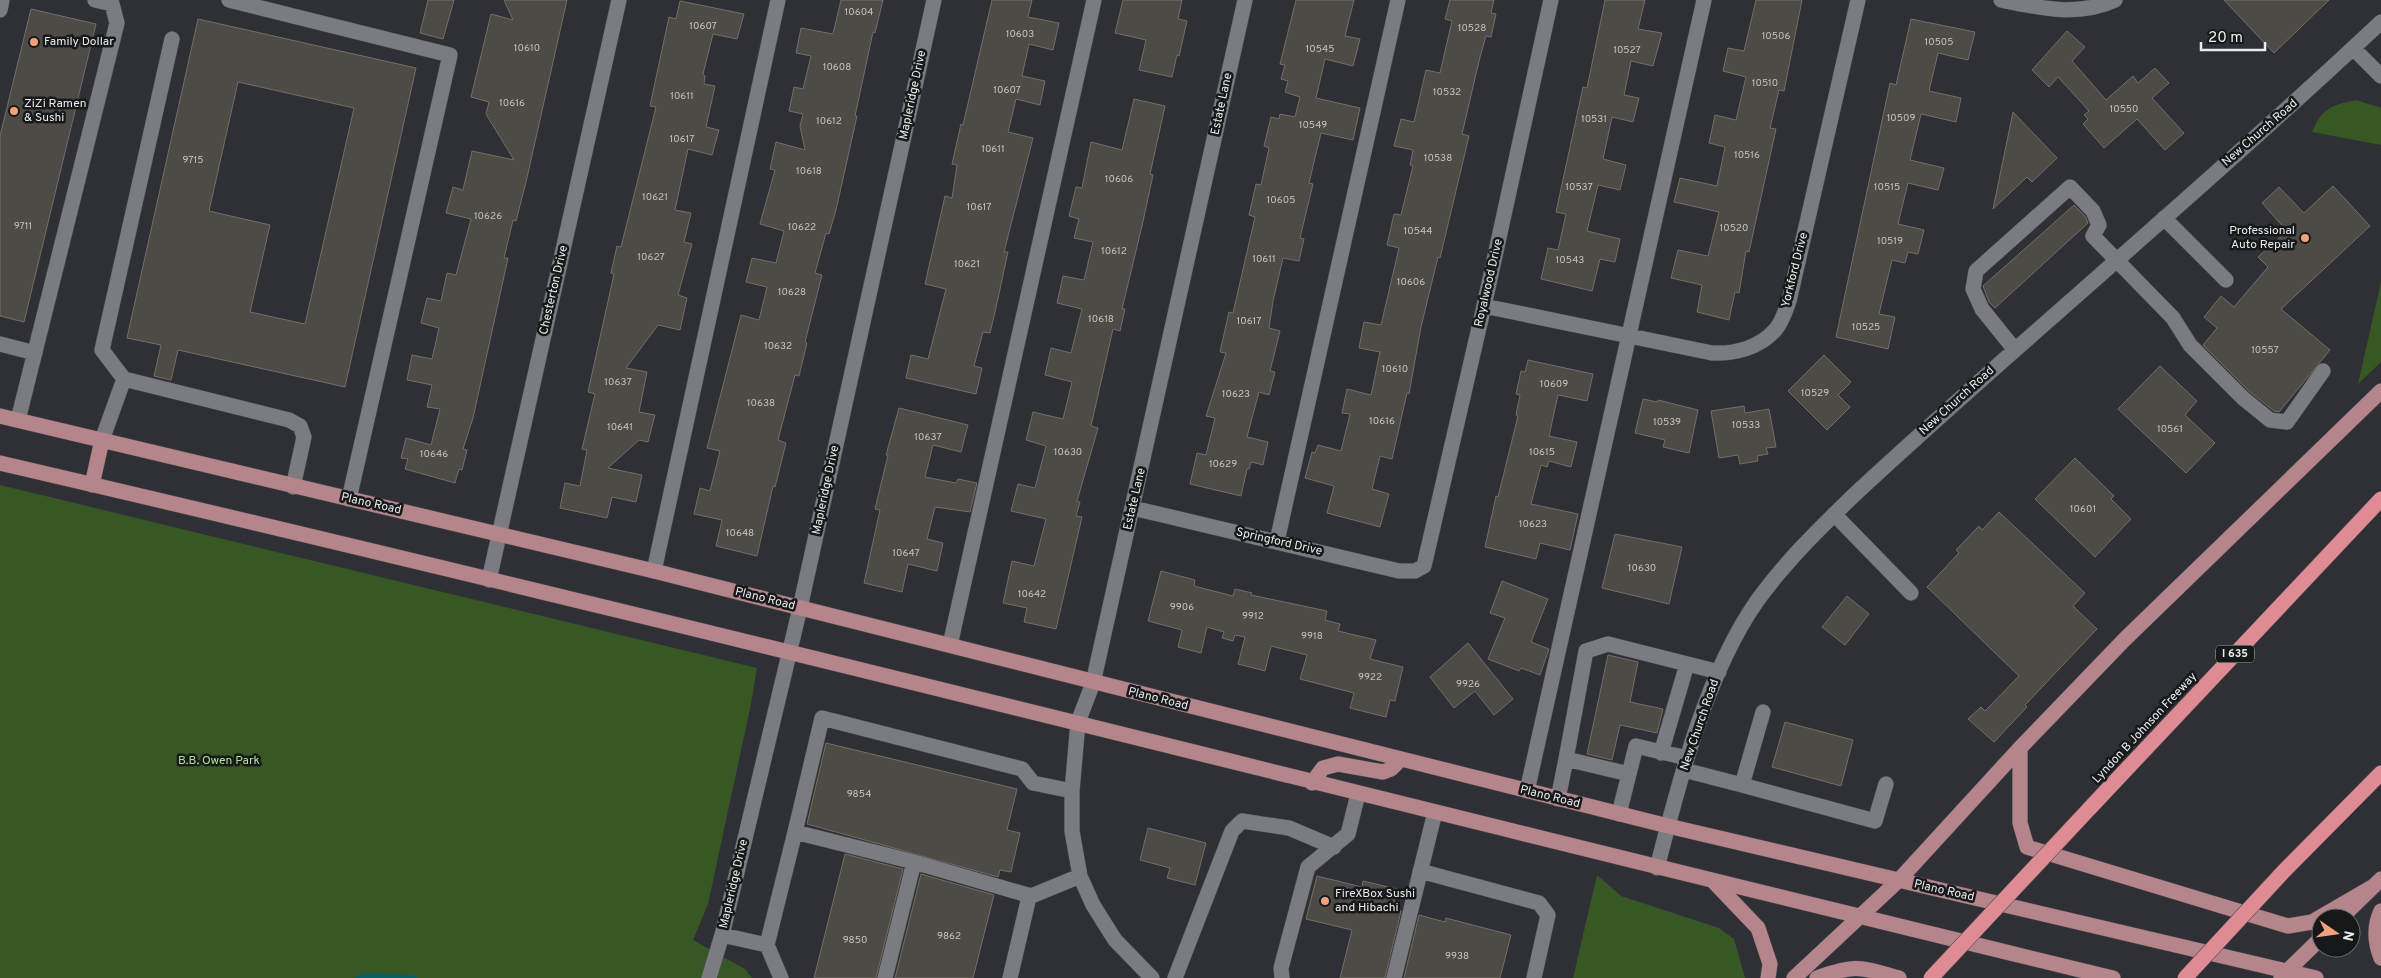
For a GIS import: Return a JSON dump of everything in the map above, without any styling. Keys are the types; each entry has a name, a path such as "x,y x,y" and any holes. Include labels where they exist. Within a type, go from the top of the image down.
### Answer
{"highway":[{"name":"Lyndon B Johnson Freeway","path":"1931,978 2381,499"},
{"path":"2185,978 2283,872 2381,773"}],"main road":[{"path":"1794,978 1899,880 2020,748 2125,639 2381,391"},
{"name":"Plano Road","path":"0,416 293,487 654,571 1093,683 1668,826 1899,880 2283,975 2316,978"},
{"path":"92,485 102,440"},
{"path":"0,463 1078,722 1312,783 2114,978"},
{"path":"2020,748 2020,823 2027,847 2288,926 2312,922 2377,883"},
{"path":"1312,783 1323,768 1338,764 1383,772 1391,769 1400,760"},
{"path":"1714,882 1758,928 1770,964 1768,978"},
{"path":"2351,908 2377,883"},
{"path":"2381,911 2376,930 2377,948 2381,958"},
{"path":"2283,975 2311,948"},
{"path":"1817,978 1843,969 1861,967 1899,978"}],"street":[{"path":"0,10 2,0"},
{"path":"18,420 117,23 112,4 95,0"},
{"path":"229,0 450,55 349,499"},
{"name":"Chesterton Drive","path":"489,580 619,0"},
{"path":"654,571 778,0"},
{"name":"Mapleridge Drive","path":"709,978 722,935 790,652 934,0"},
{"path":"950,645 1094,0"},
{"name":"Estate Lane","path":"1152,978 1115,940 1093,905 1080,876 1072,831 1072,791 1078,722 1093,683 1245,0"},
{"path":"1277,541 1398,0"},
{"name":"Royalwood Drive","path":"1424,566 1484,306 1551,0"},
{"path":"1527,791 1704,0"},
{"name":"Yorkford Drive","path":"1484,306 1712,353 1732,354 1759,344 1777,329 1790,301 1858,0"},
{"path":"2008,1 2036,8 2087,10 2115,0"},
{"name":"New Church Road","path":"1657,868 1685,764 1719,672 1756,603 1784,567 1834,514 1896,455 2116,261 2381,22"},
{"path":"172,39 102,350 124,380 289,420 300,426 304,437 293,487"},
{"path":"2353,48 2381,76"},
{"path":"2015,350 1982,310 1973,289 1976,272 2070,187 2093,211 2099,225 2093,236 2172,318 2190,345 2243,398 2270,420 2287,422 2323,372"},
{"path":"2164,218 2226,280"},
{"path":"0,344 35,353"},
{"path":"102,440 124,380"},
{"name":"Springford Drive","path":"1133,508 1399,571 1414,571 1424,566"},
{"path":"1834,514 1911,593"},
{"path":"1558,799 1586,651 1608,644 1719,672"},
{"path":"1661,753 1687,664"},
{"path":"1742,785 1763,712"},
{"path":"781,978 767,945 822,718 1022,768 1033,783 1072,791"},
{"path":"1620,814 1636,746 1661,753 1742,785 1875,821 1886,784"},
{"path":"1566,759 1629,774"},
{"path":"1282,978 1281,968 1308,868 1334,848 1348,834 1358,794"},
{"path":"1394,978 1435,812"},
{"path":"1175,978 1232,831 1242,821 1289,828 1334,848"},
{"path":"795,832 914,862 1031,896"},
{"path":"885,978 914,862"},
{"path":"1420,871 1539,903 1548,915 1534,978"},
{"path":"1010,978 1029,897 1080,876"},
{"path":"722,935 767,945"}],"green space":[{"path":"2356,100 2381,108 2381,145 2312,132 2320,118 2329,109"},
{"path":"2381,282 2381,362 2358,384"},
{"name":"B.B. Owen Park","path":"0,485 757,668 708,904 693,940 745,969 752,978 0,978"},
{"path":"1597,875 1621,896 1719,928 1734,939 1745,978 1573,978"}],"building":[{"path":"428,0 454,0 443,39 420,33"},
{"path":"504,0 567,0 526,182 516,221 513,220 504,258 508,258 473,418 463,449 467,450 462,470 459,469 455,483 405,469 408,459 401,458 406,438 431,445 440,409 427,407 432,385 407,380 412,355 432,359 439,328 421,323 427,298 441,301 447,273 456,275 471,219 446,213 453,187 463,190 472,151 514,160 486,114 489,102 471,97 491,14 513,20"},
{"path":"841,0 883,0 875,33 873,32 836,210 829,234 826,233 815,273 822,275 805,342 807,343 799,376 795,375 778,440 786,443 775,487 773,486 757,556 716,546 722,520 694,514 700,488 710,491 720,451 707,448 741,315 759,320 767,287 746,282 752,258 776,263 784,231 760,224 775,170 770,169 776,142 805,150 800,126 803,114 789,111 794,87 803,89 811,56 796,53 801,28 833,34"},
{"path":"992,0 1032,0 1028,17 1059,23 1053,50 1029,44 1022,76 1045,81 1040,105 1016,99 1008,132 1033,138 1004,252 1008,252 990,333 983,332 974,366 982,368 976,394 906,378 911,355 928,359 946,289 925,284 945,196 952,198 957,165 952,164"},
{"path":"1123,0 1182,0 1178,19 1187,21 1172,77 1139,70 1146,40 1115,33"},
{"path":"1296,0 1354,0 1345,36 1360,39 1353,66 1325,59 1316,98 1360,108 1353,140 1321,133 1309,183 1313,184 1300,238 1304,239 1299,261 1283,258 1273,301 1269,328 1280,331 1270,371 1275,372 1269,395 1259,392 1247,437 1268,442 1263,465 1251,462 1249,469 1247,469 1241,496 1190,484 1197,453 1206,455 1215,418 1206,416 1226,353 1220,352 1229,312 1233,313 1255,217 1249,215 1256,184 1261,185 1269,148 1264,146 1271,117 1279,119 1280,114 1295,117 1300,97 1285,92 1288,81 1281,79 1285,65 1280,64"},
{"path":"1450,0 1494,0 1491,13 1496,14 1491,37 1486,36 1480,57 1462,134 1469,136 1440,258 1438,257 1421,327 1409,394 1407,393 1392,459 1380,456 1372,489 1389,494 1380,527 1327,513 1334,486 1305,478 1312,452 1315,453 1318,445 1341,451 1350,414 1342,413 1347,389 1371,395 1380,352 1359,348 1364,322 1381,325 1399,248 1387,245 1394,214 1401,215 1413,166 1410,165 1413,150 1394,146 1401,119 1414,122 1426,70 1440,73 1452,21 1445,19"},
{"path":"1605,0 1645,0 1638,29 1662,33 1653,66 1631,61 1624,95 1639,98 1633,122 1612,117 1603,159 1626,165 1620,190 1598,185 1587,231 1620,239 1615,262 1600,259 1592,291 1541,279 1548,248 1558,250 1566,214 1556,212 1583,87 1587,88"},
{"path":"1756,0 1802,0 1784,91 1779,90 1770,128 1776,129 1749,252 1746,251 1739,293 1735,292 1729,320 1697,312 1702,285 1671,278 1678,250 1708,256 1719,212 1674,202 1680,178 1717,186 1725,147 1709,143 1715,115 1736,120 1746,77 1723,71 1728,48 1744,51"},
{"path":"2224,0 2329,0 2274,53"},
{"path":"680,1 744,14 737,39 713,34 703,74 705,76 704,84 715,86 706,127 719,130 712,155 688,149 675,210 691,213 684,242 692,244 678,295 687,298 680,330 658,325 626,368 647,372 639,412 655,415 648,442 639,440 608,468 642,475 636,502 612,497 607,518 560,508 565,483 580,486 587,450 582,449 595,394 588,392 614,274 611,273 617,246 621,247 656,107 650,106 669,17 676,19"},
{"path":"31,9 96,24 24,322 0,316 0,136"},
{"path":"198,19 416,68 345,387 178,350 171,380 154,376 161,345 127,338","holes":["238,82 354,108 305,324 250,312 270,225 209,211"]},
{"path":"1911,19 1975,32 1968,60 1938,53 1929,91 1961,98 1956,122 1921,114 1910,160 1944,168 1938,190 1908,183 1898,224 1924,230 1918,254 1908,252 1905,263 1892,260 1879,314 1895,317 1888,349 1836,337 1890,83 1896,85"},
{"path":"2067,31 2085,47 2072,61 2106,100 2133,76 2138,83 2155,68 2169,83 2152,98 2184,133 2165,150 2137,119 2104,148 2083,124 2088,119 2084,115 2089,111 2058,77 2049,87 2032,70"},
{"path":"1134,99 1165,106 1150,174 1153,175 1122,309 1125,309 1120,331 1113,329 1091,426 1098,428 1077,501 1080,502 1076,516 1082,517 1056,629 1024,622 1027,608 1003,603 1012,561 1034,566 1046,519 1011,511 1018,484 1035,488 1046,446 1026,440 1033,412 1063,419 1072,382 1045,375 1051,348 1071,353 1082,309 1057,303 1063,276 1084,280 1093,242 1074,238 1079,219 1069,216 1076,187 1082,188 1091,142 1122,150"},
{"path":"2013,112 2057,158 2032,182 2027,177 1993,209"},
{"path":"2333,186 2370,226 2281,309 2330,350 2279,412 2274,411 2249,391 2203,345 2217,328 2204,317 2221,296 2234,307 2268,267 2258,257 2287,231 2262,203 2279,187 2304,213"},
{"path":"2074,205 2085,216 2088,223 1995,308 1989,302 1983,286"},
{"path":"1824,355 1851,382 1838,395 1850,407 1827,430 1788,391"},
{"path":"1528,360 1593,374 1587,401 1558,395 1549,436 1577,442 1571,467 1549,461 1547,467 1541,465 1531,504 1578,514 1570,550 1540,543 1536,559 1485,547 1496,496 1498,497 1518,416 1516,415 1520,395 1516,394 1521,371 1525,372"},
{"path":"2160,366 2197,401 2185,415 2215,443 2186,473 2118,409"},
{"path":"1643,399 1657,402 1658,400 1698,410 1689,453 1663,447 1665,440 1635,433"},
{"path":"1744,406 1745,413 1769,409 1776,447 1766,448 1768,454 1757,456 1758,461 1740,464 1738,455 1719,458 1711,411"},
{"path":"899,408 968,425 961,452 933,445 925,477 956,483 958,479 977,483 970,512 935,507 927,539 943,543 937,571 908,564 902,592 864,583 880,510 875,509 888,455 886,455"},
{"path":"2075,458 2114,496 2111,499 2131,519 2095,557 2035,499"},
{"path":"1999,512 2085,593 2073,606 2097,629 2025,705 2027,707 1994,742 1968,719 1981,707 1985,711 2019,676 1927,587 1959,553 1956,550 1979,526 1982,530"},
{"path":"1615,534 1682,547 1669,604 1602,588"},
{"path":"1161,571 1195,580 1194,586 1233,596 1235,589 1252,593 1251,595 1327,611 1325,620 1340,624 1338,631 1376,640 1370,659 1403,667 1395,701 1390,700 1386,717 1350,708 1354,693 1300,679 1307,655 1271,646 1265,671 1238,664 1245,637 1235,635 1233,641 1222,638 1224,632 1207,627 1201,653 1178,647 1182,630 1148,621"},
{"path":"1502,581 1548,599 1531,642 1549,649 1540,675 1521,668 1519,671 1488,659 1505,618 1490,613"},
{"path":"1847,596 1869,614 1845,645 1822,627"},
{"path":"1468,643 1513,699 1494,715 1475,691 1454,708 1430,677"},
{"path":"1608,655 1638,662 1630,702 1663,709 1657,733 1620,725 1612,760 1587,754"},
{"path":"1785,722 1853,740 1841,786 1772,767"},
{"path":"826,743 1017,789 1007,830 1020,833 1011,872 1000,870 998,877 807,824"},
{"path":"1148,828 1206,843 1195,885 1167,878 1170,868 1140,860"},
{"path":"845,854 903,869 876,978 814,978"},
{"path":"921,874 994,895 973,978 895,978"},
{"path":"1317,876 1362,887 1363,881 1397,889 1393,909 1401,911 1385,978 1340,978 1352,930 1306,919"},
{"path":"1419,915 1445,922 1446,918 1511,935 1500,978 1404,978"}],"waterway":[{"path":"359,978 369,976 414,978"}],"place":[{"name":"Family Dollar","path":"34,42"},
{"name":"ZiZi Ramen & Sushi","path":"14,111"},
{"name":"Professional Auto Repair","path":"2305,238"},
{"name":"FireXBox Sushi and Hibachi","path":"1325,901"}]}
